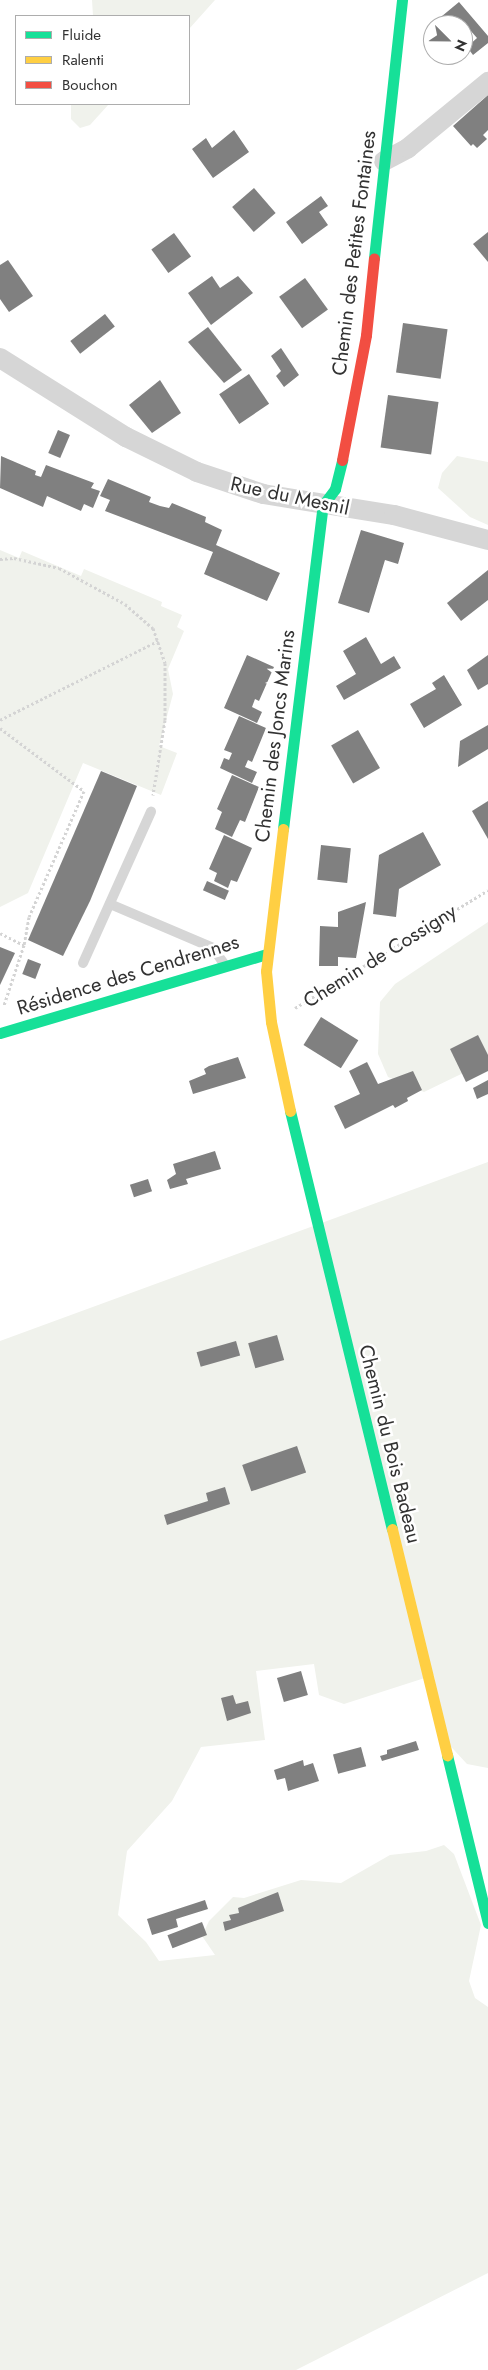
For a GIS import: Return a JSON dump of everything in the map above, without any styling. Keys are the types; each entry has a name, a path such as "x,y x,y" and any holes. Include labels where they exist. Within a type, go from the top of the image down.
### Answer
{"street":[{"name":"Chemin des Petites Fontaines","path":"323,505 335,489 339,474 366,335 402,0"},
{"path":"384,160 408,148 488,82"},
{"name":"Rue du Mesnil","path":"0,358 160,456 237,487 323,505 394,515 488,540"},
{"name":"Chemin des Joncs Marins","path":"266,971 323,505"},
{"name":"Résidence des Cendrennes","path":"1,1033 267,954"},
{"name":"Chemin du Bois Badeau","path":"266,971 271,1022 326,1261 488,1924"}],"lane":[{"path":"83,963 150,812"},
{"path":"110,904 213,948 226,966"}],"path":[{"path":"0,559 14,558 59,568 126,604 153,628 166,663 165,720 150,812"},
{"path":"0,720 158,641"},
{"path":"0,728 84,790 29,917 24,945 1,1015 1,1033"},
{"name":"Chemin de Cossigny","path":"271,1022 488,890"},
{"path":"0,934 24,945"}],"shaded area":[{"path":"92,0 215,0 190,28 190,15 93,15"},
{"path":"71,105 108,105 90,125 80,128 71,119"},
{"path":"457,456 488,462 488,525 470,517 438,488 442,473"},
{"path":"0,550 19,558 22,551 81,576 84,569 162,602 161,606 182,615 177,627 184,631 168,669 173,694 159,746 177,753 161,795 83,763 28,893 0,907"},
{"path":"488,922 488,1061 424,1092 388,1077 378,1054 380,1002 395,984"},
{"path":"488,1162 488,1768 467,1764 442,1737 434,1675 344,1704 319,1695 314,1664 256,1671 265,1740 201,1747 172,1801 127,1851 118,1915 146,1942 159,1961 215,1955 202,1936 209,1921 233,1897 244,1898 301,1880 341,1883 390,1855 426,1851 444,1845 454,1854 481,1925 469,1981 475,1998 488,2007 488,2273 296,2370 0,2370 0,1341"}],"building":[{"path":"459,2 470,15 443,15"},
{"path":"473,18 488,36 488,43 473,55 473,42 477,38 473,33"},
{"path":"488,95 488,130 483,135 487,139 477,148 473,144 471,146 453,126"},
{"path":"234,130 249,152 213,178 192,149 206,138 212,148"},
{"path":"254,188 276,213 254,232 232,207"},
{"path":"321,196 328,206 319,212 328,225 302,244 286,222"},
{"path":"488,232 488,262 473,244"},
{"path":"174,233 191,256 168,273 151,249"},
{"path":"8,260 33,296 9,312 0,299 0,265"},
{"path":"212,276 220,288 238,276 253,293 211,325 188,293"},
{"path":"305,278 328,310 302,328 279,297"},
{"path":"105,314 115,327 80,354 70,341"},
{"path":"403,323 448,329 441,379 396,373"},
{"path":"208,327 242,370 224,383 188,342"},
{"path":"281,348 299,375 284,387 276,376 281,371 271,356"},
{"path":"249,374 269,404 239,424 219,394"},
{"path":"160,380 181,413 152,433 129,405"},
{"path":"388,395 439,402 431,455 381,447"},
{"path":"58,430 70,435 60,458 48,453"},
{"path":"1,456 36,471 35,475 41,477 46,465 94,483 91,488 100,491 93,508 84,504 81,511 47,496 43,507 0,488"},
{"path":"108,479 151,497 149,502 169,508 172,503 206,517 205,522 222,530 216,545 280,573 267,601 204,574 213,552 105,511 110,500 100,496"},
{"path":"361,530 404,543 398,564 385,560 369,613 338,603"},
{"path":"488,570 488,600 461,621 447,603"},
{"path":"366,637 381,664 394,656 401,668 344,700 336,686 356,674 343,651"},
{"path":"247,655 274,667 259,701 255,699 252,707 262,712 257,723 224,708"},
{"path":"488,655 488,684 478,690 467,670"},
{"path":"444,675 462,705 424,728 410,704 436,689 432,683"},
{"path":"239,716 266,728 252,762 248,760 245,767 257,772 252,783 220,768 224,758 229,760 232,753 224,750"},
{"path":"488,725 488,749 458,767 460,741"},
{"path":"358,730 380,768 353,784 331,746"},
{"path":"101,771 137,786 90,901 63,956 28,940"},
{"path":"232,775 259,787 245,822 240,820 232,837 215,829 222,812 217,809"},
{"path":"488,801 488,839 472,811"},
{"path":"423,832 441,865 399,889 396,917 373,914 379,855"},
{"path":"224,835 252,848 237,882 231,880 228,888 214,881 217,873 209,869"},
{"path":"321,845 351,848 347,883 317,880"},
{"path":"207,881 229,891 225,900 203,890"},
{"path":"366,902 356,958 338,957 338,966 319,966 320,926 338,927 338,912"},
{"path":"0,947 15,953 0,985"},
{"path":"28,959 41,964 35,979 22,974"},
{"path":"321,1017 358,1040 341,1068 304,1045"},
{"path":"478,1035 488,1055 488,1071 466,1082 450,1049"},
{"path":"238,1057 246,1078 193,1094 189,1081 206,1074 204,1069 209,1066"},
{"path":"367,1062 378,1084 413,1071 422,1090 407,1098 408,1101 395,1108 393,1105 345,1129 334,1106 360,1094 349,1071"},
{"path":"488,1080 488,1094 477,1099 473,1088"},
{"path":"215,1151 221,1169 186,1179 188,1184 170,1189 167,1180 176,1174 173,1164"},
{"path":"148,1179 152,1191 134,1197 130,1185"},
{"path":"277,1335 284,1360 255,1368 248,1343"},
{"path":"236,1341 240,1355 201,1367 197,1352"},
{"path":"297,1446 306,1472 251,1491 242,1465"},
{"path":"225,1487 230,1504 167,1525 164,1515 208,1501 206,1493"},
{"path":"301,1671 308,1695 284,1702 277,1678"},
{"path":"233,1695 236,1704 248,1701 251,1713 227,1721 221,1698"},
{"path":"416,1741 419,1750 382,1761 380,1756 387,1754 387,1750"},
{"path":"361,1747 366,1766 338,1774 333,1755"},
{"path":"303,1760 304,1766 313,1763 319,1781 288,1791 285,1778 277,1780 274,1770"},
{"path":"278,1892 284,1911 225,1931 223,1922 231,1920 229,1915 239,1913 238,1908"},
{"path":"205,1900 208,1909 176,1919 178,1927 152,1935 147,1919"},
{"path":"202,1922 207,1935 172,1948 167,1935"}],"traffic: fast":[{"path":"374,258 402,0"},
{"path":"283,829 323,505 335,489 342,460"},
{"path":"0,1033 267,954"},
{"path":"290,1111 392,1529"},
{"path":"447,1755 488,1923"}],"traffic: slow":[{"path":"283,829 266,971 271,1022 290,1111"},
{"path":"392,1529 447,1755"}],"traffic: jam":[{"path":"342,460 366,335 374,258"}]}
